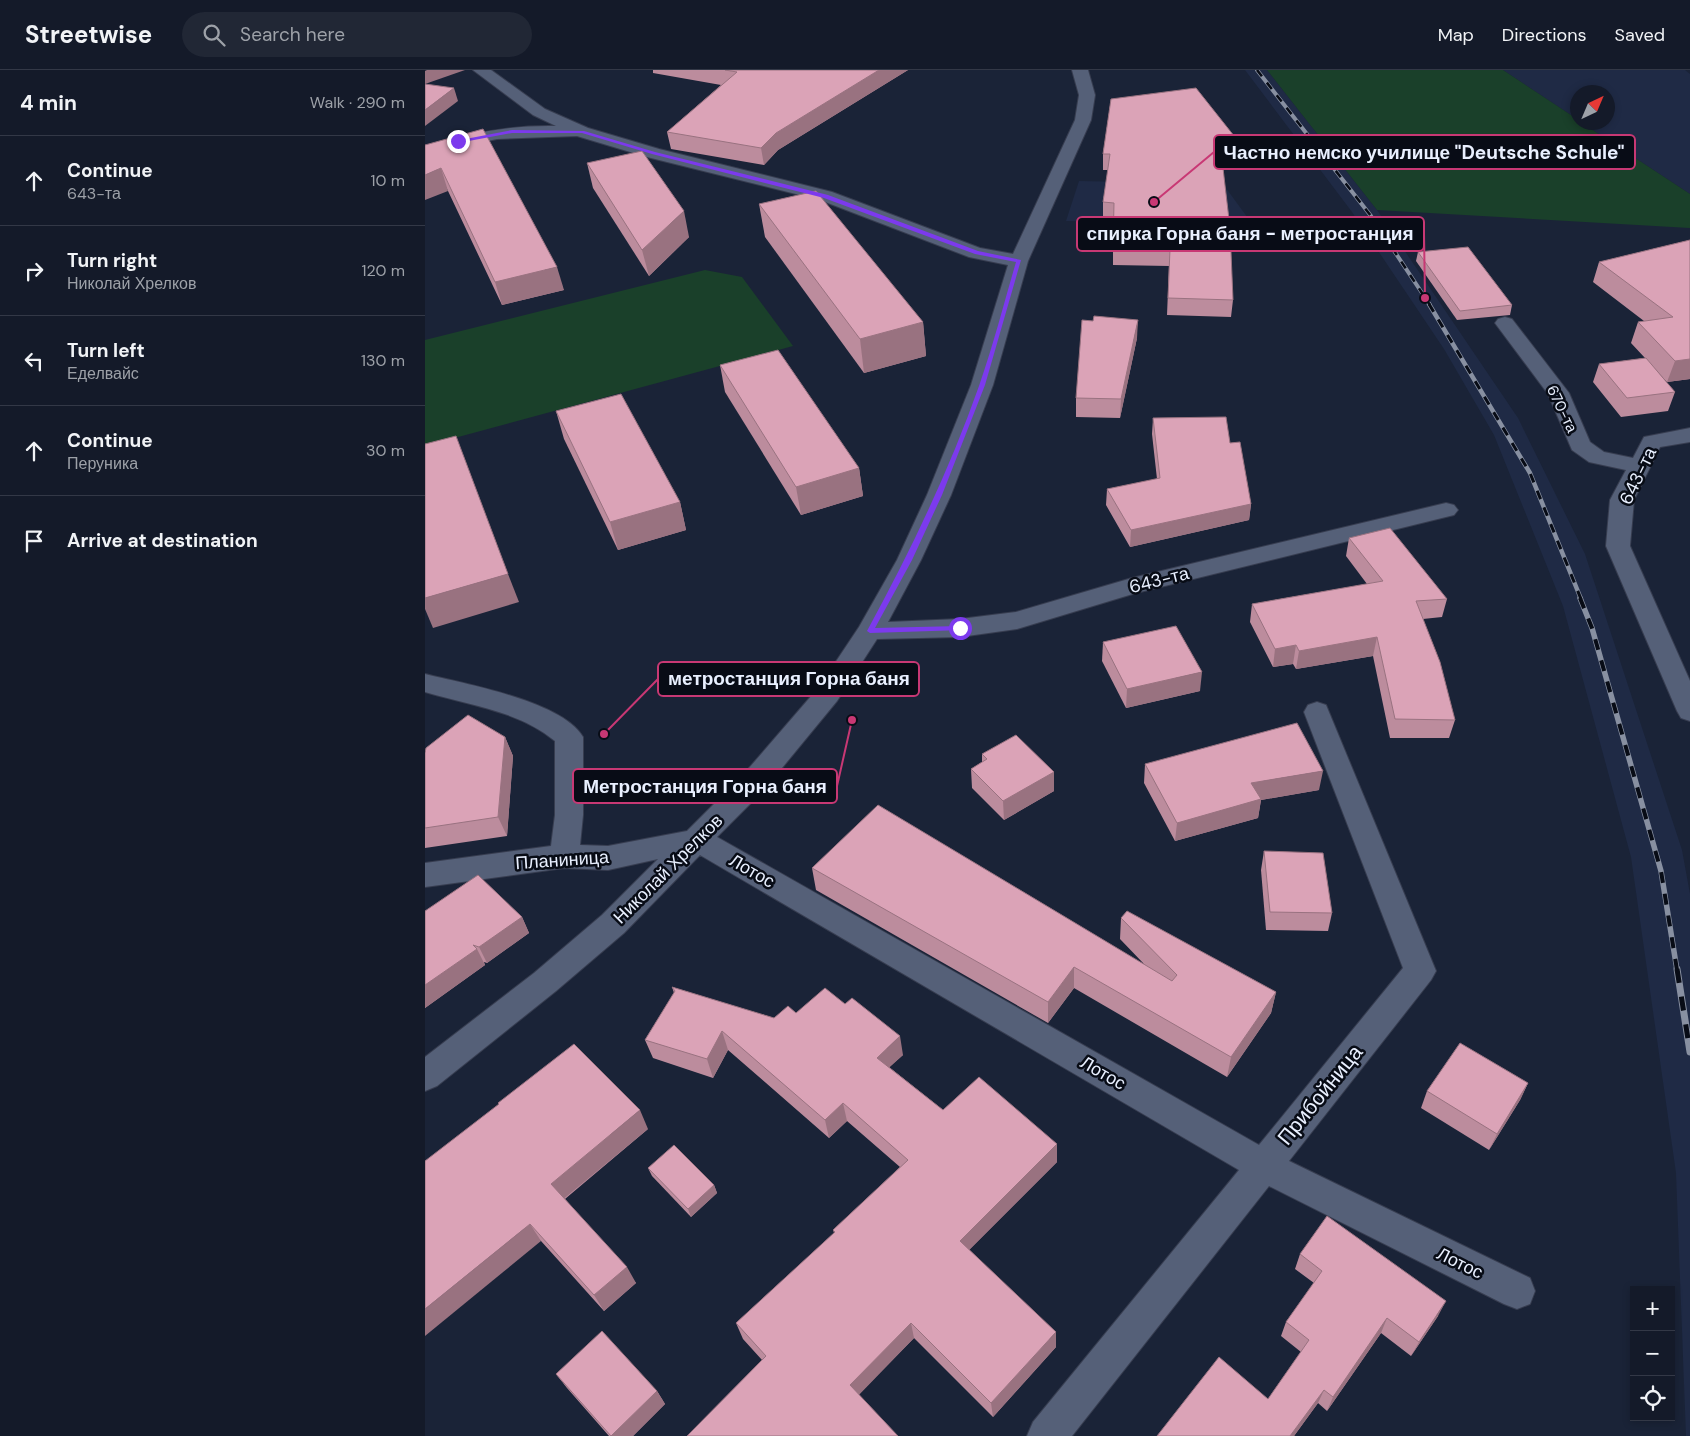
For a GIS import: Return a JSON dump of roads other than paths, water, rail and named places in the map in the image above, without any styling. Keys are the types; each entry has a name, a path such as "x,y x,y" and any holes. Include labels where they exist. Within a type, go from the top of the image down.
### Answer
{"street":[{"path":"481,70 539,112 582,132 653,153 826,196 977,253 1019,261"},
{"name":"Николай Хрелков","path":"425,1076 545,982 613,924 753,783 829,694 870,631 909,560 939,495 982,385 1019,261 1083,120 1087,95 1080,70"},
{"path":"425,154 458,141 494,134 532,131 582,132"},
{"name":"670-та","path":"1505,323 1558,393 1580,445 1597,457 1640,466"},
{"name":"643-та","path":"1690,435 1652,442 1622,500 1618,530 1618,546 1690,711"},
{"name":"643-та","path":"870,631 960,628 1017,620 1133,586 1446,510"},
{"path":"425,683 524,710 549,721 569,736 569,815 564,856"},
{"name":"Прибойница","path":"1047,1436 1420,971 1317,712"},
{"name":"Планиница","path":"425,875 564,856 608,858 698,840"},
{"name":"Лотос","path":"698,840 1263,1166 1517,1291"}],"railway":[{"path":"1257,70 1371,216 1430,305"},
{"path":"1429,304 1530,473 1581,599"},
{"path":"1580,598 1592,628 1661,871 1677,970"},
{"path":"1677,969 1690,1052"}],"place":[{"name":"Частно немско училище \"Deutsche Schule\"","path":"1154,202"},
{"name":"спирка Горна баня - метростанция","path":"1425,298"},
{"name":"Метростанция Горна баня","path":"852,720"},
{"name":"метростанция Горна баня","path":"604,734"}]}
